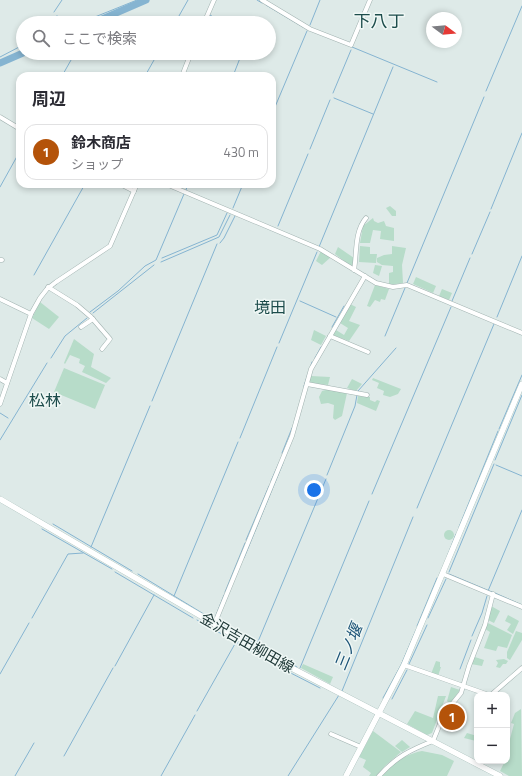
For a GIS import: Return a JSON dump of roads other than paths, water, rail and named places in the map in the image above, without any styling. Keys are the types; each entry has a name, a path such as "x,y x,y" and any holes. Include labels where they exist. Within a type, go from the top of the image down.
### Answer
{"main road":[{"path":"346,776 380,714 404,665 522,384"},
{"name":"金沢吉田柳田線","path":"0,499 107,560 214,625 340,693 500,776"}],"street":[{"path":"207,16 214,0"},
{"path":"262,0 310,29 351,45 370,0"},
{"path":"184,72 188,60"},
{"path":"0,117 16,127"},
{"path":"128,188 134,191"},
{"path":"0,404 31,314 48,287 110,246 135,188"},
{"path":"175,188 320,249 354,270 385,286 407,285 522,333"},
{"path":"354,270 358,235 362,223 366,218"},
{"path":"214,625 292,436 311,369 365,276"},
{"path":"48,287 77,304 93,319 110,339 102,349"},
{"path":"0,299 31,314"},
{"path":"81,327 93,319"},
{"path":"330,336 368,352"},
{"path":"0,379 7,383"},
{"path":"307,384 368,395"},
{"path":"443,574 522,607"},
{"path":"379,776 407,752 433,741 444,714 461,693 464,686 469,666 487,619 492,594"},
{"path":"404,665 481,692"},
{"path":"494,692 522,668"},
{"path":"331,734 361,747"}],"waterway":[{"path":"54,12 62,0"},
{"path":"97,16 137,0"},
{"path":"109,16 146,0"},
{"path":"179,16 188,0"},
{"path":"257,0 262,3"},
{"path":"310,25 320,0"},
{"path":"266,5 303,27"},
{"path":"486,91 522,6"},
{"path":"276,105 307,31"},
{"path":"352,47 437,82"},
{"path":"0,57 16,49"},
{"path":"333,93 351,50"},
{"path":"0,63 16,56"},
{"path":"64,72 71,60"},
{"path":"147,72 154,60"},
{"path":"235,72 239,60"},
{"path":"319,247 393,67"},
{"path":"407,283 484,97"},
{"path":"334,98 373,114"},
{"path":"310,149 330,100"},
{"path":"491,209 522,133"},
{"path":"278,226 308,154"},
{"path":"0,187 16,158"},
{"path":"34,275 83,188"},
{"path":"233,208 241,188"},
{"path":"90,312 118,291 145,266 156,260 184,194"},
{"path":"472,254 490,212"},
{"path":"162,258 217,235 227,213"},
{"path":"161,262 219,237 230,215"},
{"path":"220,243 235,216"},
{"path":"152,401 217,244"},
{"path":"279,343 317,252"},
{"name":"三ノ堰","path":"497,317 522,256"},
{"path":"452,301 470,258"},
{"path":"93,313 154,265"},
{"path":"385,336 405,288"},
{"path":"300,301 336,317"},
{"path":"332,327 344,306"},
{"path":"372,494 451,307"},
{"path":"51,358 65,336 87,318"},
{"name":"三ノ堰","path":"417,508 494,324"},
{"path":"240,438 277,347"},
{"path":"315,358 321,347"},
{"path":"358,391 396,348"},
{"path":"304,386 312,362"},
{"path":"0,440 47,363"},
{"path":"499,429 522,375"},
{"path":"327,475 355,406 357,395"},
{"path":"495,460 522,395"},
{"path":"91,547 150,406"},
{"path":"0,413 8,418"},
{"path":"282,453 292,428"},
{"path":"459,527 498,431"},
{"path":"174,596 238,442"},
{"path":"271,481 279,463"},
{"path":"244,558 283,463"},
{"path":"449,572 494,464"},
{"path":"496,465 522,476"},
{"path":"257,644 326,479"},
{"path":"246,540 269,486"},
{"path":"300,668 369,501"},
{"path":"488,591 522,510"},
{"name":"三ノ堰","path":"342,691 413,517"},
{"path":"53,524 132,571"},
{"path":"42,529 112,569"},
{"path":"447,557 456,534"},
{"path":"225,592 245,543"},
{"path":"32,618 68,554 83,553"},
{"path":"115,572 193,618"},
{"path":"138,574 212,619"},
{"path":"449,574 492,592"},
{"path":"417,626 437,578"},
{"path":"428,618 446,579"},
{"path":"495,593 522,605"},
{"path":"115,666 154,595"},
{"path":"215,618 224,595"},
{"path":"472,636 482,613 487,596"},
{"path":"197,620 275,664"},
{"path":"0,674 29,623"},
{"path":"221,624 297,667"},
{"path":"409,664 427,625"},
{"path":"383,698 401,665 416,630"},
{"path":"460,669 471,640"},
{"path":"197,711 236,642"},
{"path":"279,667 320,688"},
{"path":"64,756 113,668"},
{"path":"392,699 407,670"},
{"name":"三ノ堰","path":"288,776 339,695"},
{"path":"161,776 195,715"},
{"path":"15,776 34,743"}],"place":[{"name":"鈴木商店","path":"452,717"}],"district":[{"name":"下八丁","path":"379,21"},
{"name":"境田","path":"270,307"},
{"name":"松林","path":"45,400"}]}
